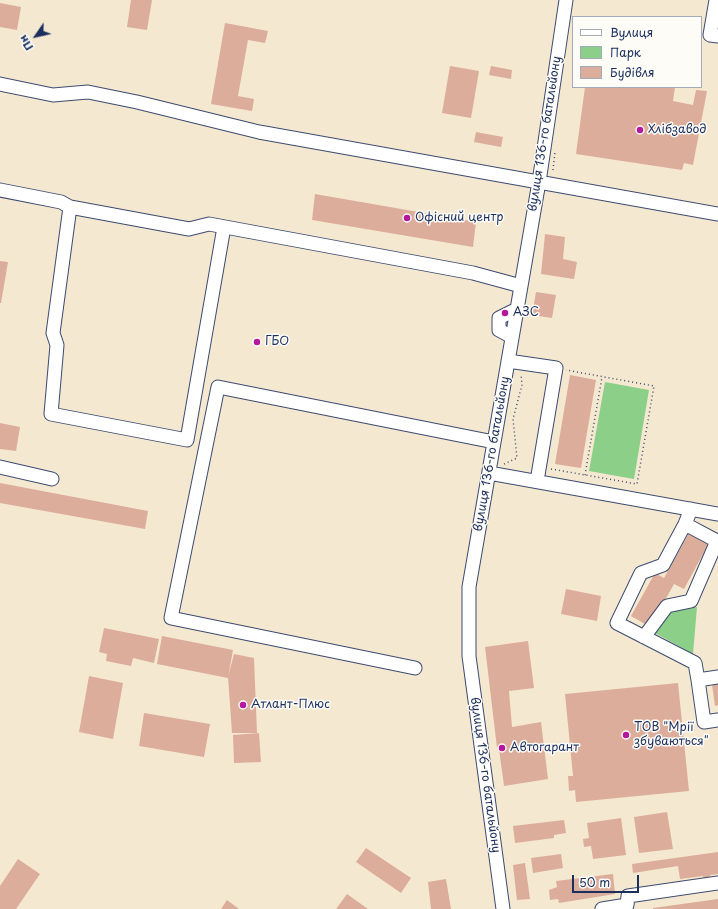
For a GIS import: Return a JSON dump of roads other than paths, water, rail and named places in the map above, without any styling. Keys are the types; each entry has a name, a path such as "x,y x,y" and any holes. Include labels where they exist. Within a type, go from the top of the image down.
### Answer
{"street":[{"name":"вулиця 136-го батальйону","path":"503,909 469,656 469,587 539,182 566,0"},
{"path":"717,2 710,35 718,36"},
{"path":"0,84 53,95 88,92 137,102 259,132 718,214"},
{"path":"0,190 61,202 70,207 189,229 209,224 473,273 521,286"},
{"path":"70,207 53,333 57,345 50,414 187,440 224,227"},
{"path":"508,361 556,368 537,481"},
{"path":"415,668 171,618 218,387 494,442"},
{"path":"0,467 52,479"},
{"path":"489,472 718,514"},
{"path":"691,509 685,524 663,565 641,573 617,623 695,663 704,722 718,720"},
{"path":"644,637 667,606 691,601 717,541 685,524"},
{"path":"698,680 718,677"},
{"path":"602,909 627,905 628,896 718,884"}],"place":[{"name":"Хлібзавод","path":"640,130"},
{"name":"Офісний центр","path":"407,218"},
{"name":"АЗС","path":"505,313"},
{"name":"ГБО","path":"257,342"},
{"name":"Атлант-Плюс","path":"243,705"},
{"name":"ТОВ \"Мрії збуваються\"","path":"626,735"},
{"name":"Автогарант","path":"502,748"}]}
